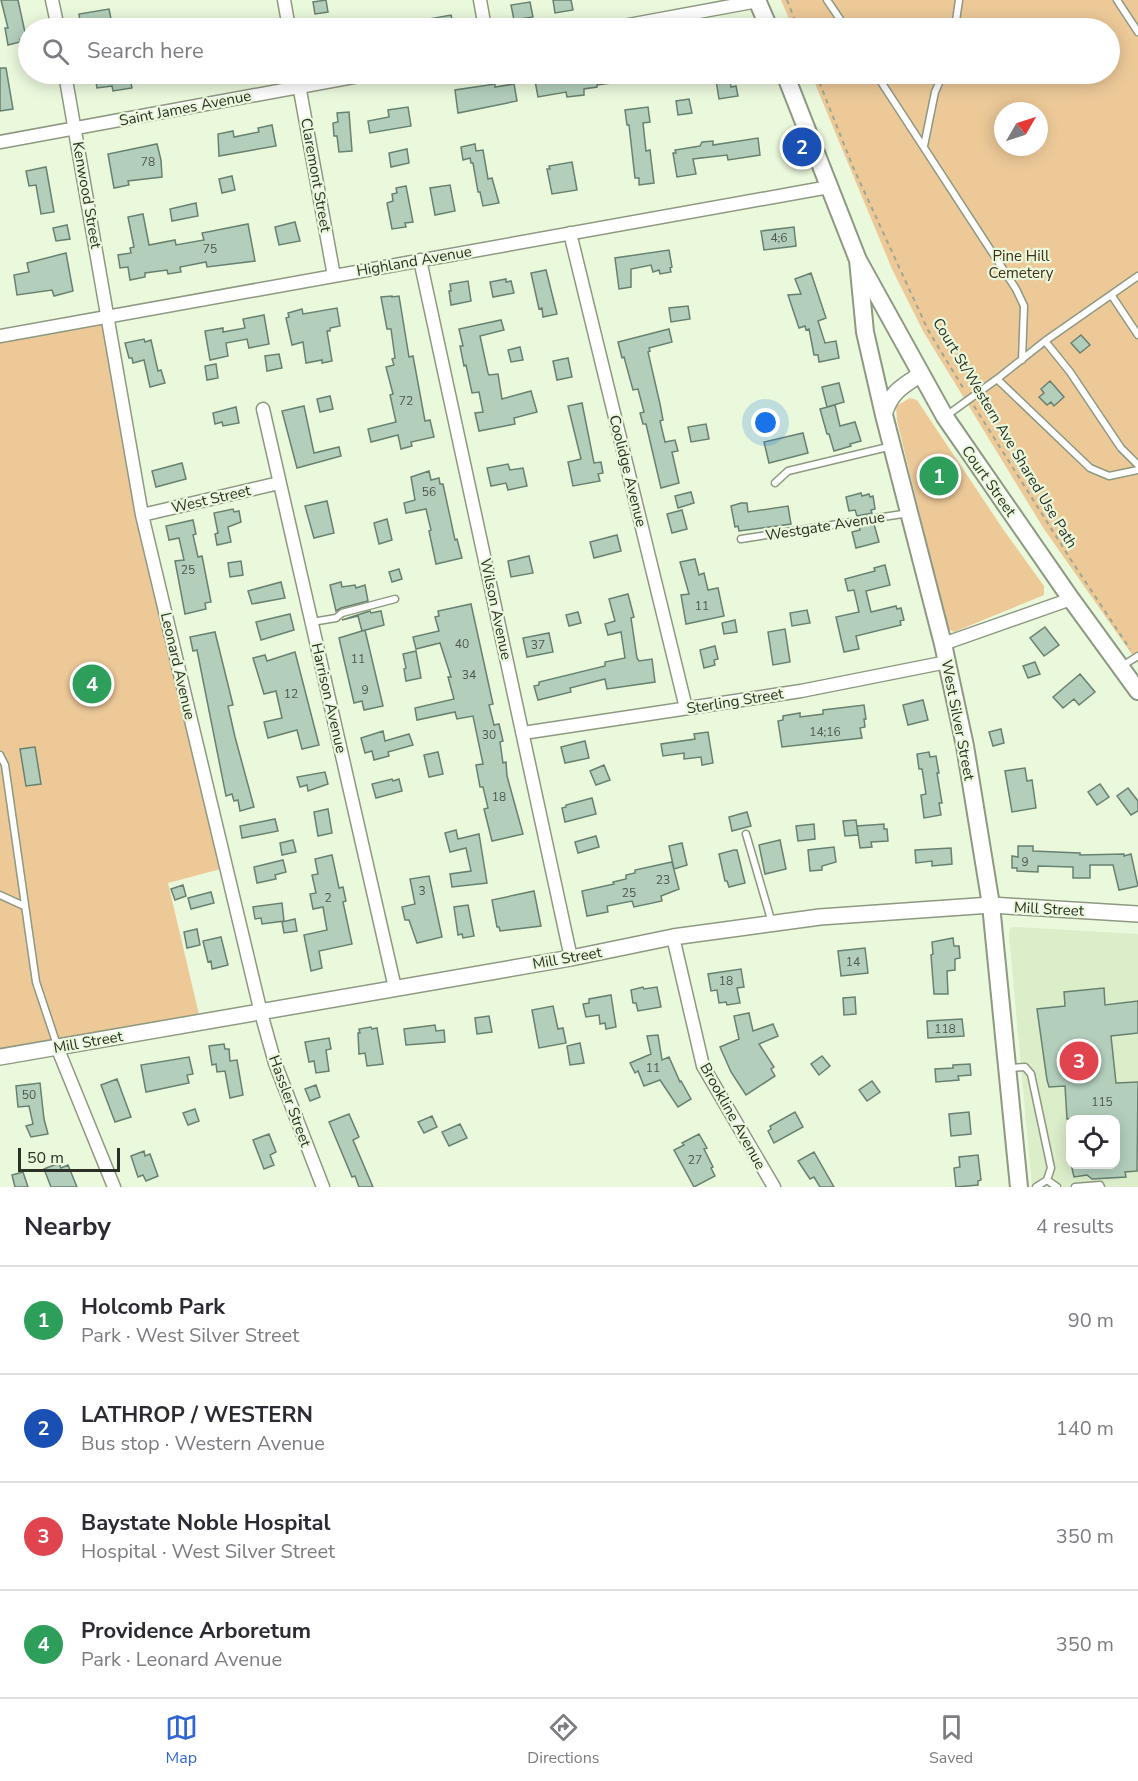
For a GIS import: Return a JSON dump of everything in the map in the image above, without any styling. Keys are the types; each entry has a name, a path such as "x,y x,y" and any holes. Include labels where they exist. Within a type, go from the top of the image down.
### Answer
{"main road":[{"path":"758,1 765,18"},
{"path":"788,84 858,260"},
{"name":"Court Street","path":"858,260 945,417 1138,691"},
{"name":"West Silver Street","path":"858,260 865,332 943,644 965,746 991,905 1019,1187"}],"street":[{"path":"52,0 55,18"},
{"path":"284,0 287,18"},
{"path":"480,0 483,18"},
{"path":"666,18 758,1"},
{"name":"Kenwood Street","path":"67,84 108,316"},
{"name":"Claremont Street","path":"299,84 334,276"},
{"name":"Saint James Avenue","path":"0,142 316,84"},
{"name":"Highland Avenue","path":"0,336 829,187"},
{"name":"Coolidge Avenue","path":"570,233 686,708"},
{"name":"Wilson Avenue","path":"420,260 571,958"},
{"name":"Leonard Avenue","path":"108,316 142,515 261,1013"},
{"path":"885,415 888,401 896,391 921,374"},
{"name":"Harrison Avenue","path":"262,409 395,988"},
{"name":"West Street","path":"142,515 279,483"},
{"path":"943,644 1071,599"},
{"name":"Sterling Street","path":"523,734 801,691 947,662"},
{"name":"Mill Street","path":"0,1057 261,1013 673,938 820,917 991,905 1138,914"},
{"name":"Brookline Avenue","path":"673,938 703,1066 774,1187"},
{"name":"Hassler Street","path":"261,1013 275,1063 323,1187"},
{"path":"57,1047 114,1187"}],"lane":[{"path":"827,0 839,18"},
{"path":"956,18 959,0"},
{"path":"1117,0 1138,32"},
{"path":"883,84 1016,289 1024,306 1025,332 1022,360"},
{"path":"924,146 939,84"},
{"path":"945,417 997,380 1045,341 1138,276"},
{"path":"1112,296 1138,335"},
{"path":"1045,341 1070,372 1121,448 1138,465"},
{"path":"997,380 1090,468 1109,476 1138,470"},
{"path":"775,483 788,471 892,446"},
{"name":"Westgate Avenue","path":"741,540 909,513"},
{"path":"311,622 336,618 342,613 395,599"},
{"path":"1121,667 1137,657"},
{"path":"0,756 5,765 36,982 57,1047"},
{"path":"746,834 772,924"},
{"path":"0,895 24,906"},
{"path":"1007,1068 1025,1067 1031,1074 1051,1168 1047,1180 1036,1187"},
{"path":"1047,1180 1057,1187"},
{"path":"1075,1187 1100,1185 1101,1187"}],"path":[{"path":"787,0 794,18"},
{"name":"Court St/Western Ave Shared Use Path","path":"820,84 854,166 928,330 1071,560 1137,657"}],"shaded area":[{"path":"1014,927 1138,934 1138,1187 1032,1187 1010,929"}],"green space":[{"name":"Pine Hill Cemetery","path":"781,0 1138,0 1138,663 1044,529 923,331 892,269 815,84 1120,84 1120,18 789,18"},
{"path":"108,316 142,515 228,867 168,883 201,1023 0,1057 0,336"},
{"path":"910,398 917,400 1044,586 1044,595 954,632 948,629 897,421 896,406"}],"building":[{"path":"1,0 18,0 22,18 18,18 18,42 8,45 5,28 8,28"},
{"path":"326,0 328,12 315,14 313,2"},
{"path":"553,0 571,0 573,10 555,13"},
{"path":"530,2 533,17 514,18 511,5"},
{"path":"109,9 111,18 80,18 79,14"},
{"path":"451,15 452,18 434,18"},
{"path":"0,68 6,68 13,109 0,111"},
{"path":"96,84 131,84 132,88 113,91 112,86 97,88"},
{"path":"495,84 495,87 514,84 517,101 458,113 455,90"},
{"path":"536,84 604,84 584,89 584,95 567,97 566,92 538,97"},
{"path":"717,84 736,86 738,96 719,99"},
{"path":"689,99 692,113 678,115 676,101"},
{"path":"408,107 411,126 370,133 368,121 389,117 388,110"},
{"path":"648,107 650,122 643,123 646,151 650,150 654,183 639,185 639,178 635,178 625,110"},
{"path":"349,112 352,151 339,152 333,123 338,122 337,113"},
{"path":"272,125 276,146 219,156 218,134 233,131 234,137 259,132 258,128"},
{"path":"758,138 760,155 728,160 727,155 693,159 696,174 677,177 673,153 676,153 675,150 700,146 702,142 713,141 713,145"},
{"path":"157,144 162,177 128,181 129,185 114,188 108,154"},
{"path":"475,144 476,151 483,150 488,179 492,178 499,203 483,206 473,163 470,158 463,160 461,147"},
{"path":"407,149 409,163 391,167 389,153"},
{"path":"572,162 577,190 552,194 547,169 550,169 549,166"},
{"path":"46,167 54,212 41,214 36,185 29,186 26,171"},
{"path":"232,176 235,190 222,193 219,179"},
{"path":"450,185 455,211 435,215 430,188"},
{"path":"406,186 413,222 405,223 406,227 392,229 387,203 393,201 392,194 397,193 396,188"},
{"path":"196,203 198,216 172,221 170,209"},
{"path":"143,214 149,245 175,240 176,245 204,240 202,233 248,224 255,261 207,267 206,262 180,267 181,272 168,274 167,270 145,273 145,277 130,280 128,267 120,268 118,255 131,253 130,248 134,247 128,217"},
{"path":"295,222 300,241 279,245 275,227"},
{"path":"67,225 70,239 56,241 53,228"},
{"path":"794,227 796,246 764,250 761,231"},
{"path":"669,250 671,272 660,274 659,270 653,272 651,265 631,269 631,287 619,289 615,258"},
{"path":"66,253 73,291 54,296 52,290 17,295 14,275 29,272 27,263"},
{"path":"546,270 557,314 543,317 531,273"},
{"path":"811,273 826,318 818,321 825,343 836,341 839,358 819,362 818,355 814,355 809,329 806,330 805,326 799,328 788,295 801,294 795,279"},
{"path":"506,279 506,282 511,281 514,293 493,297 490,282"},
{"path":"468,281 471,301 451,305 450,284"},
{"path":"399,296 409,357 413,356 425,421 430,420 434,437 411,442 412,446 401,449 398,435 371,442 368,429 396,422 390,395 393,394 386,367 394,365 392,359 395,358 391,329 387,329 381,297"},
{"path":"688,306 690,319 671,322 669,308"},
{"path":"337,308 340,326 327,331 332,361 306,363 303,342 292,345 286,318 289,317 288,313 302,309 303,314"},
{"path":"264,315 269,344 249,348 247,339 226,343 228,356 210,360 205,331 223,328 223,332 245,328 243,319"},
{"path":"501,320 504,330 480,336 488,373 489,375 498,374 502,399 531,391 537,412 514,418 515,424 479,431 475,413 483,412 479,392 472,393 466,365 464,366 459,329"},
{"path":"669,329 672,342 649,348 648,352 660,404 663,420 660,421 665,442 675,440 678,451 672,452 679,483 661,488 646,424 643,424 640,413 644,412 638,389 633,390 618,342"},
{"path":"1081,335 1090,345 1080,353 1071,343"},
{"path":"144,339 145,342 151,340 158,371 161,370 165,383 150,387 144,360 133,363 132,358 129,358 125,343"},
{"path":"520,347 523,360 511,362 508,350"},
{"path":"279,354 282,368 267,371 265,356"},
{"path":"568,358 572,377 557,380 553,361"},
{"path":"216,364 218,378 207,380 205,366"},
{"path":"1050,381 1064,397 1054,406 1051,402 1047,405 1039,397 1044,393 1041,389"},
{"path":"839,383 844,402 827,407 822,387"},
{"path":"330,396 333,409 320,412 317,399"},
{"path":"582,403 594,463 601,462 603,473 598,474 600,481 573,486 568,462 581,459 568,406"},
{"path":"835,405 840,426 855,422 861,441 834,451 820,409"},
{"path":"304,406 314,453 339,447 341,456 297,468 282,411"},
{"path":"236,407 239,423 223,426 222,422 215,424 213,413"},
{"path":"706,424 709,439 691,442 688,427"},
{"path":"803,433 808,453 769,463 764,442"},
{"path":"182,463 186,479 156,487 152,471"},
{"path":"508,464 510,470 523,468 527,486 508,490 506,483 491,486 487,468"},
{"path":"429,471 431,480 439,478 440,484 443,484 455,540 457,539 462,558 436,564 426,509 406,513 404,503 415,500 411,477"},
{"path":"691,492 694,503 678,508 675,496"},
{"path":"861,493 862,496 869,494 870,497 873,496 875,509 871,510 872,513 857,516 855,510 849,511 846,497"},
{"path":"327,501 334,533 314,538 305,506"},
{"path":"747,503 748,512 788,506 791,524 739,531 738,526 735,527 731,506"},
{"path":"233,509 234,512 239,511 241,522 228,527 231,542 217,545 215,534 218,533 214,513"},
{"path":"682,510 687,529 672,533 667,514"},
{"path":"387,519 392,540 379,544 374,523"},
{"path":"193,520 196,534 193,535 198,557 202,556 211,602 205,603 206,609 185,614 175,561 184,560 179,538 169,540 166,526"},
{"path":"874,524 879,542 856,548 852,532 860,530 859,526"},
{"path":"617,535 621,551 594,558 590,542"},
{"path":"529,556 533,573 511,577 508,561"},
{"path":"695,559 699,575 704,573 708,590 718,588 724,616 686,624 681,595 689,594 680,562"},
{"path":"241,561 243,575 230,577 228,563"},
{"path":"885,565 890,585 866,591 871,612 896,606 897,609 901,608 904,620 900,621 901,625 856,636 859,649 844,652 836,617 859,612 854,590 848,591 845,579 875,571 874,568"},
{"path":"399,569 402,579 392,582 389,572"},
{"path":"281,582 285,598 252,604 248,591"},
{"path":"341,582 342,587 355,585 356,588 365,585 368,601 336,611 330,585"},
{"path":"628,594 634,617 631,618 637,658 639,661 652,659 655,682 607,689 605,679 570,688 571,692 538,700 534,686 539,685 539,682 605,666 605,662 625,658 621,632 608,635 605,624 615,621 609,599"},
{"path":"471,604 493,704 489,705 494,725 499,724 503,741 500,742 503,763 506,762 507,776 523,834 492,841 484,809 488,808 483,787 480,787 476,765 483,764 473,716 457,719 455,712 417,720 415,708 454,699 448,677 451,677 440,643 416,649 413,637 439,631 435,617 439,616 438,611"},
{"path":"807,610 810,623 792,626 790,613"},
{"path":"370,611 371,613 381,611 384,625 362,631 358,616 342,620"},
{"path":"578,612 581,623 569,626 566,615"},
{"path":"290,614 294,630 261,640 256,622"},
{"path":"735,620 737,632 724,634 722,623"},
{"path":"1045,627 1059,645 1044,656 1030,638"},
{"path":"785,629 790,662 773,665 768,632"},
{"path":"365,630 383,706 364,710 362,701 354,703 339,638"},
{"path":"215,632 233,705 228,706 254,807 240,811 238,800 234,801 232,794 226,796 197,650 193,651 190,637"},
{"path":"549,633 553,652 527,657 523,638"},
{"path":"715,646 718,659 714,660 715,665 704,668 700,650"},
{"path":"416,651 421,678 406,681 403,654"},
{"path":"295,652 319,745 302,749 297,730 268,738 264,722 282,718 276,691 264,694 253,658 265,655 267,661"},
{"path":"1035,662 1040,674 1028,678 1023,666"},
{"path":"1080,674 1095,692 1079,705 1074,699 1063,708 1053,697"},
{"path":"923,700 928,720 908,725 903,705"},
{"path":"864,705 866,719 864,719 865,727 860,728 862,738 782,747 778,721 783,720 783,716 800,713 800,717 823,714 823,710"},
{"path":"1001,729 1004,743 993,746 989,732"},
{"path":"383,731 385,741 409,734 413,745 388,752 389,756 374,760 372,751 365,753 361,738"},
{"path":"708,732 713,763 702,765 701,757 684,759 684,753 663,756 661,744 695,739 694,734"},
{"path":"585,741 589,758 565,763 561,747"},
{"path":"35,747 41,784 26,786 20,749"},
{"path":"438,752 443,774 429,777 424,755"},
{"path":"929,752 930,757 936,756 942,803 939,803 941,815 924,818 921,795 926,794 917,754"},
{"path":"604,765 610,780 596,785 590,771"},
{"path":"1025,768 1027,781 1032,780 1036,808 1012,812 1005,771"},
{"path":"325,772 328,784 308,791 307,785 300,787 297,777"},
{"path":"392,779 393,781 399,779 402,791 376,798 372,784"},
{"path":"1100,784 1109,797 1097,805 1088,792"},
{"path":"1128,788 1138,801 1138,811 1131,815 1117,796"},
{"path":"592,798 596,814 565,822 562,808"},
{"path":"328,809 332,833 318,836 314,812"},
{"path":"747,812 751,826 732,831 729,817"},
{"path":"275,819 278,831 242,838 240,826"},
{"path":"856,820 858,835 845,836 843,821"},
{"path":"814,824 815,839 798,841 796,826"},
{"path":"884,824 888,841 871,842 872,847 860,848 857,826"},
{"path":"456,830 458,839 479,834 487,883 452,887 450,874 471,871 466,848 450,852 445,833"},
{"path":"596,836 599,847 578,853 575,842"},
{"path":"293,840 296,852 282,855 280,843"},
{"path":"780,840 786,869 765,874 759,845"},
{"path":"682,843 687,865 674,869 669,846"},
{"path":"1018,846 1033,846 1033,851 1080,853 1080,855 1124,854 1124,856 1131,854 1138,886 1119,890 1113,865 1090,865 1090,878 1073,878 1073,867 1038,866 1038,872 1017,871 1017,868 1012,868 1012,856 1018,857"},
{"path":"834,847 836,862 822,866 822,870 810,871 808,850"},
{"path":"951,848 952,864 932,866 932,861 916,863 915,850"},
{"path":"737,850 745,883 729,887 725,881 719,854"},
{"path":"332,855 339,888 343,887 346,901 343,902 352,944 319,951 322,968 311,971 304,935 327,930 323,907 313,909 310,894 316,893 312,875 318,874 315,859"},
{"path":"283,860 286,872 275,875 276,879 257,883 254,867"},
{"path":"672,862 679,889 661,896 662,901 634,907 632,901 607,906 608,912 587,916 582,891 614,884 613,882 626,879 626,875 635,873 635,870"},
{"path":"429,876 442,937 417,943 409,920 405,920 402,907 415,904 410,879"},
{"path":"183,885 186,896 175,900 171,889"},
{"path":"534,891 541,926 500,931 497,927 492,900"},
{"path":"211,892 214,903 191,909 188,898"},
{"path":"282,903 284,921 262,924 261,918 255,919 253,907"},
{"path":"468,905 474,936 463,938 462,934 458,935 454,907"},
{"path":"295,919 297,931 284,933 282,922"},
{"path":"197,929 200,945 187,948 184,932"},
{"path":"221,937 228,965 212,969 203,941"},
{"path":"953,938 954,946 959,946 960,958 955,959 955,970 947,971 948,994 934,994 932,942"},
{"path":"865,948 868,973 841,976 838,951"},
{"path":"741,969 744,987 737,988 740,1003 727,1005 726,1002 719,1003 717,990 711,991 708,974"},
{"path":"643,987 644,989 657,987 661,1007 638,1011 636,1003 633,1003 631,990"},
{"path":"1104,988 1105,1005 1138,1001 1138,1033 1111,1036 1116,1083 1138,1082 1137,1171 1125,1172 1126,1177 1092,1179 1087,1175 1074,1177 1072,1169 1120,1169 1120,1115 1067,1115 1065,1086 1049,1087 1037,1009 1065,1006 1064,992"},
{"path":"611,995 616,1027 606,1029 605,1023 600,1024 599,1015 586,1017 583,1004 589,1003 589,999"},
{"path":"855,997 856,1014 844,1015 843,998"},
{"path":"553,1006 558,1029 563,1028 566,1043 539,1048 532,1010"},
{"path":"749,1013 753,1031 773,1024 778,1036 759,1044 774,1067 771,1069 775,1076 746,1095 731,1072 720,1047 739,1039 734,1016"},
{"path":"489,1016 492,1032 477,1034 475,1018"},
{"path":"962,1019 964,1036 928,1038 927,1021"},
{"path":"435,1025 436,1031 444,1030 445,1042 406,1045 404,1029"},
{"path":"371,1027 372,1029 377,1028 383,1064 367,1066 365,1053 359,1054 358,1033 360,1033 359,1029"},
{"path":"658,1035 662,1060 669,1057 680,1082 691,1099 678,1107 660,1080 644,1086 638,1071 635,1073 630,1063 651,1054 647,1036"},
{"path":"329,1038 331,1049 326,1050 329,1071 316,1073 314,1061 309,1062 305,1042"},
{"path":"580,1043 584,1063 570,1065 567,1046"},
{"path":"224,1044 225,1049 229,1049 230,1061 237,1060 243,1095 230,1098 225,1071 217,1072 216,1064 212,1065 209,1046"},
{"path":"822,1056 830,1066 819,1075 811,1064"},
{"path":"189,1057 193,1074 187,1075 189,1083 146,1092 141,1065"},
{"path":"970,1064 971,1075 958,1076 959,1080 936,1082 935,1069"},
{"path":"117,1079 131,1117 115,1122 101,1085"},
{"path":"872,1081 880,1092 867,1101 859,1090"},
{"path":"40,1083 48,1134 31,1137 26,1126 33,1124 29,1106 18,1107 16,1086"},
{"path":"316,1085 320,1097 310,1101 305,1089"},
{"path":"195,1109 199,1121 188,1125 183,1113"},
{"path":"795,1112 803,1127 774,1143 768,1131 771,1129 770,1126"},
{"path":"969,1112 971,1134 951,1136 949,1114"},
{"path":"349,1114 359,1137 353,1140 373,1187 359,1187 355,1176 352,1177 329,1122"},
{"path":"432,1116 437,1127 424,1133 418,1122"},
{"path":"460,1124 467,1138 449,1146 442,1132"},
{"path":"269,1134 276,1152 270,1155 274,1165 264,1169 253,1140"},
{"path":"699,1134 707,1148 704,1149 715,1176 694,1187 674,1150"},
{"path":"144,1151 145,1156 150,1154 158,1176 146,1181 143,1175 138,1177 131,1156"},
{"path":"814,1152 834,1187 820,1187 814,1177 810,1179 798,1161"},
{"path":"978,1155 981,1180 978,1181 978,1185 956,1187 954,1168 960,1167 959,1157"},
{"path":"59,1163 61,1168 68,1165 77,1187 51,1187 44,1169"},
{"path":"23,1172 28,1187 15,1187 12,1175"}],"place":[{"name":"LATHROP / WESTERN","path":"802,147"},
{"name":"Holcomb Park","path":"939,476"},
{"name":"Providence Arboretum","path":"92,684"},
{"name":"Baystate Noble Hospital","path":"1079,1061"}]}
